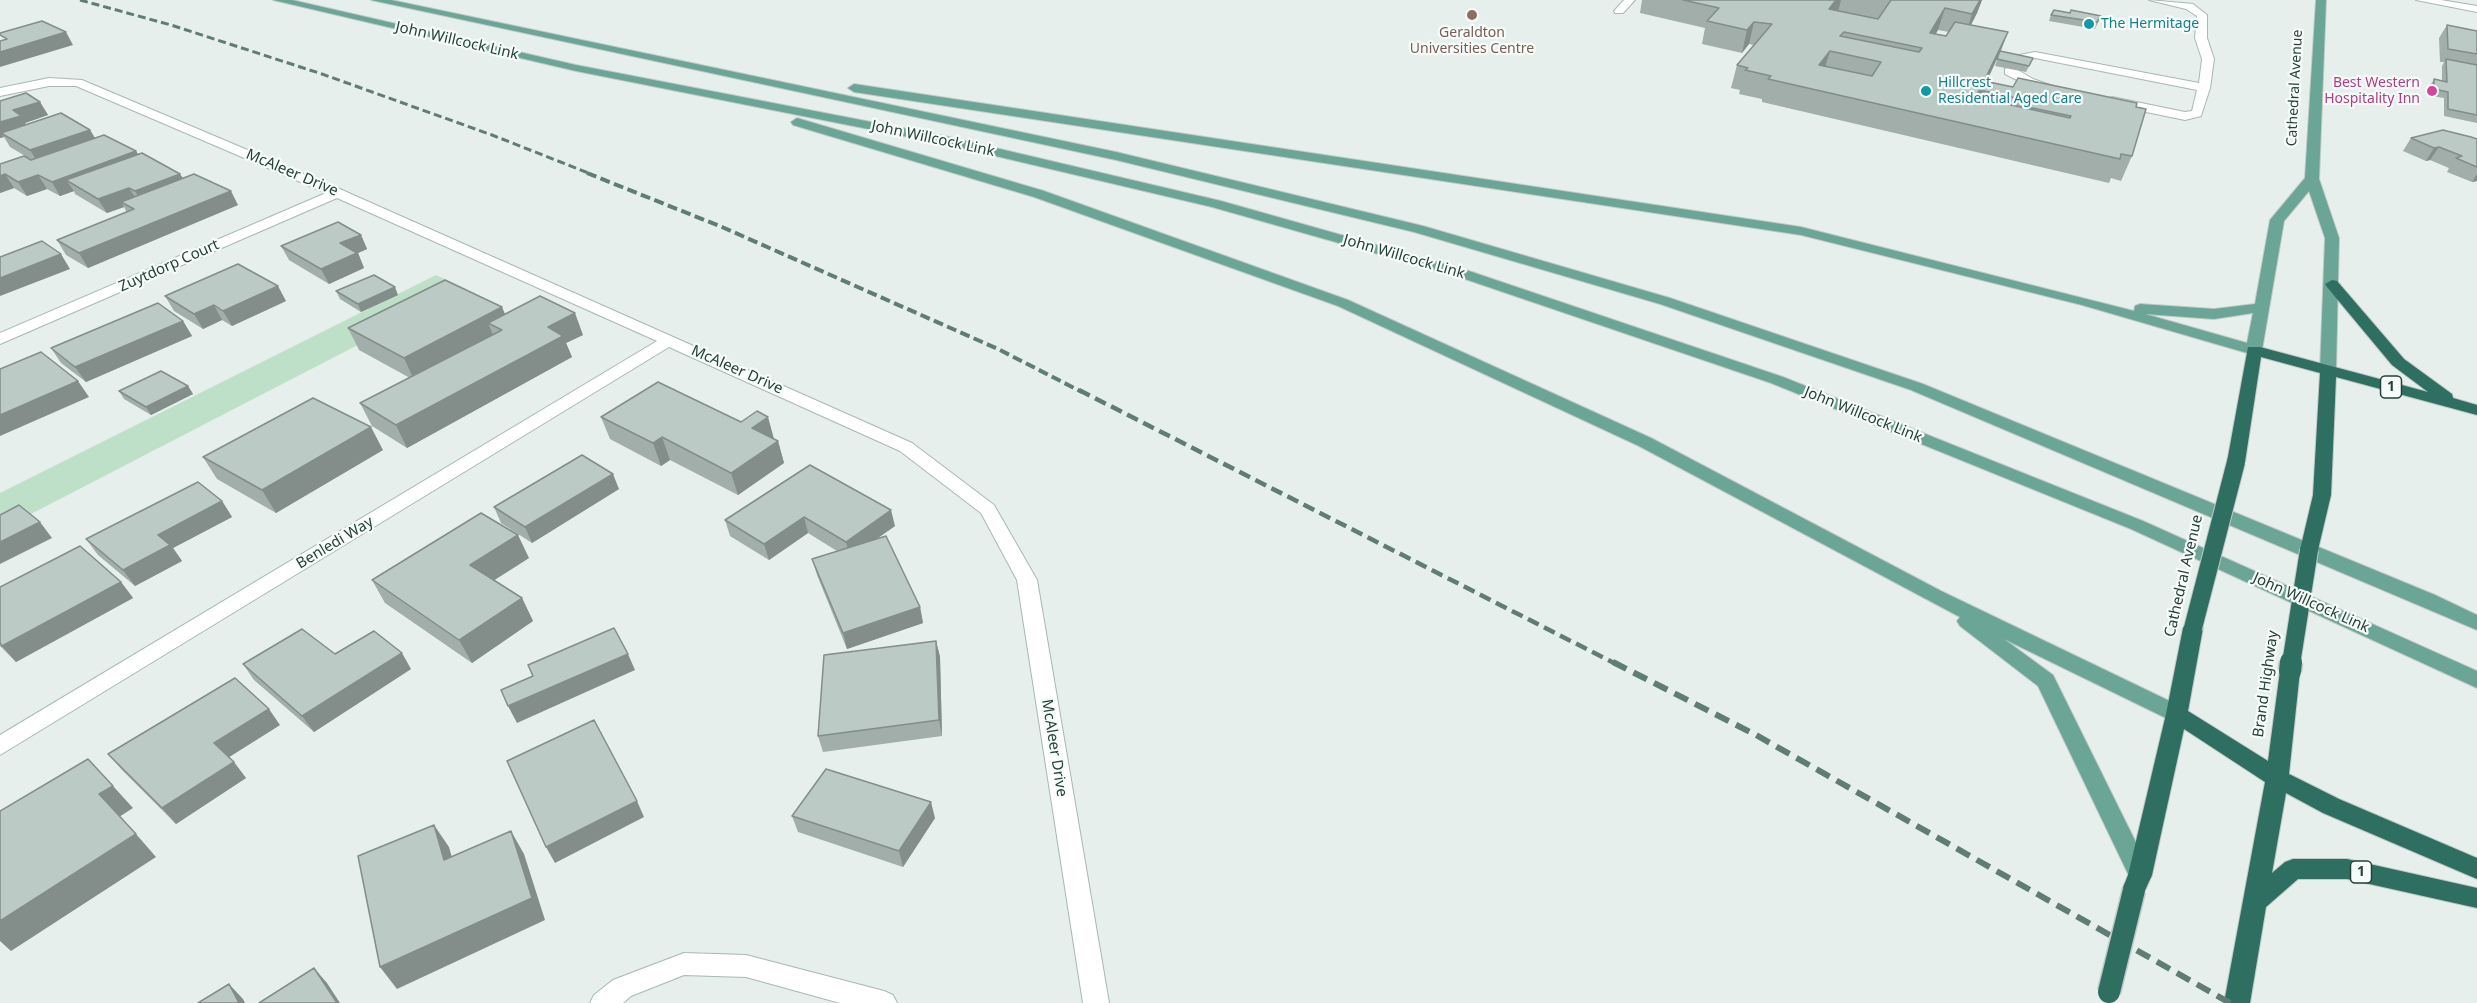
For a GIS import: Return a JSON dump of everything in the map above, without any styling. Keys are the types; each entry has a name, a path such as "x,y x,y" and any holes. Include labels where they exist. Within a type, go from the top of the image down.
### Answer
{"highway":[{"path":"2332,284 2398,362 2454,404"},
{"name":"1","path":"2254,350 2477,410"},
{"name":"Cathedral Avenue","path":"2108,998 2177,714 2193,628 2236,462 2254,350"},
{"name":"Brand Highway","path":"2237,1003 2277,778 2290,671 2309,550 2322,495 2328,370"},
{"path":"2177,714 2277,778 2331,806 2477,869"},
{"name":"1","path":"2254,903 2293,869 2347,869 2477,898"}],"main road":[{"name":"John Willcock Link","path":"278,0 576,68 949,141 1216,204 1464,274 1777,380 2138,525 2477,680"},
{"name":"John Willcock Link","path":"376,0 1116,156 1418,229 1665,301 1917,387 2428,600 2477,623"},
{"name":"Cathedral Avenue","path":"2321,0 2313,179 2332,238 2328,370"},
{"path":"522,30 831,84 1802,231 2087,302 2254,350"},
{"path":"576,68 805,124 1028,190 1343,303 1645,442 1935,596 2177,714"},
{"name":"Cathedral Avenue","path":"2254,350 2277,220 2313,179"},
{"path":"2087,302 2214,314 2260,308"},
{"path":"1935,596 2046,681 2137,883"}],"street":[{"path":"1618,11 1629,0"},
{"path":"2094,97 2185,116 2197,113 2204,88 2208,59 2201,38 2202,15 2191,3 2154,0"},
{"path":"2421,0 2477,9"},
{"path":"2062,89 2029,82 2009,72 2018,58 2035,55 2204,88"},
{"name":"McAleer Drive","path":"0,92 49,81 78,82 337,193 906,447 988,509 1027,580 1096,1003"},
{"name":"Zuytdorp Court","path":"0,339 337,193"},
{"name":"Benledi Way","path":"0,746 670,340"},
{"path":"603,1003 622,988 684,964 746,966 884,1003"}],"green space":[{"path":"436,275 466,289 0,530 0,493"}],"building":[{"path":"1683,0 1836,0 1829,9 1878,19 1891,0 1980,0 1972,14 1945,8 1930,33 1946,36 1955,22 2008,32 1984,81 2013,87 2018,78 2137,103 2136,107 2146,109 2132,156 2121,154 2120,159 1768,79 1771,76 1745,70 1748,68 1737,65 1772,24 1754,22 1747,30 1707,21 1719,8","holes":["1844,32 1922,48 1919,52 1840,36","1830,51 1881,62 1872,76 1819,65","1979,91 1984,91 2026,100 2023,106 2071,116 2070,118 1975,97"]},
{"path":"2054,10 2070,13 2071,10 2101,16 2097,22 2051,15"},
{"path":"42,21 66,32 0,52 0,41 7,39 0,33"},
{"path":"2447,25 2477,31 2477,54 2448,49"},
{"path":"2000,51 2033,58 2029,66 1997,59"},
{"path":"2446,59 2477,65 2477,115 2448,109 2448,92 2434,89 2434,79 2447,82"},
{"path":"26,93 40,102 13,110 21,116 0,122 0,101"},
{"path":"61,113 90,130 30,150 1,133"},
{"path":"2443,130 2477,139 2477,167 2456,158 2462,156 2411,138"},
{"path":"104,135 136,151 52,182 38,175 18,182 5,174 0,176 0,164 24,156 31,160"},
{"path":"142,153 180,174 135,191 129,188 98,199 66,180"},
{"path":"194,174 231,191 79,253 57,240 134,209 121,202"},
{"path":"338,222 361,235 340,243 357,253 321,269 281,246"},
{"path":"42,241 61,254 0,278 0,257"},
{"path":"238,264 278,286 223,311 214,305 194,314 165,296"},
{"path":"374,275 395,287 358,304 336,291"},
{"path":"445,280 502,307 404,358 348,328"},
{"path":"540,296 575,313 548,327 563,336 396,425 360,403 502,330 488,323"},
{"path":"158,303 183,321 75,367 51,348"},
{"path":"41,352 78,381 0,415 0,369"},
{"path":"161,371 188,386 146,407 119,391"},
{"path":"658,382 741,422 757,411 768,417 752,428 778,441 731,473 662,437 653,443 601,417"},
{"path":"313,398 371,427 262,490 203,457"},
{"path":"582,455 613,474 525,527 494,507"},
{"path":"810,465 891,510 846,542 804,517 764,544 725,520"},
{"path":"198,482 222,501 158,535 170,545 123,570 86,539"},
{"path":"19,505 40,522 0,542 0,515"},
{"path":"481,513 518,535 470,565 522,598 459,640 372,580"},
{"path":"886,536 920,607 843,633 812,559"},
{"path":"80,546 121,582 2,646 0,643 0,587"},
{"path":"614,628 628,654 508,706 501,690 533,676 528,665"},
{"path":"302,629 335,654 374,631 402,653 302,716 243,664"},
{"path":"936,641 939,720 818,736 824,655"},
{"path":"235,678 269,709 214,743 234,762 162,808 108,754"},
{"path":"594,720 637,801 546,847 507,761"},
{"path":"88,759 113,786 99,794 136,834 0,921 0,811"},
{"path":"826,769 931,802 899,851 792,816"},
{"path":"434,825 444,860 511,831 532,898 380,967 358,856"},
{"path":"314,968 337,1003 259,1003"},
{"path":"229,984 239,1003 198,1003"}],"railway":[{"path":"80,0 171,25 322,74 492,135 591,174"},
{"path":"587,173 722,227 998,349 1082,392"},
{"path":"1079,390 1616,664"},
{"path":"1613,662 1756,735 2230,1003"}],"place":[{"name":"Geraldton Universities Centre","path":"1472,15"},
{"name":"The Hermitage","path":"2089,24"},
{"name":"Hillcrest Residential Aged Care","path":"1926,91"},
{"name":"Best Western Hospitality Inn","path":"2432,91"}]}
